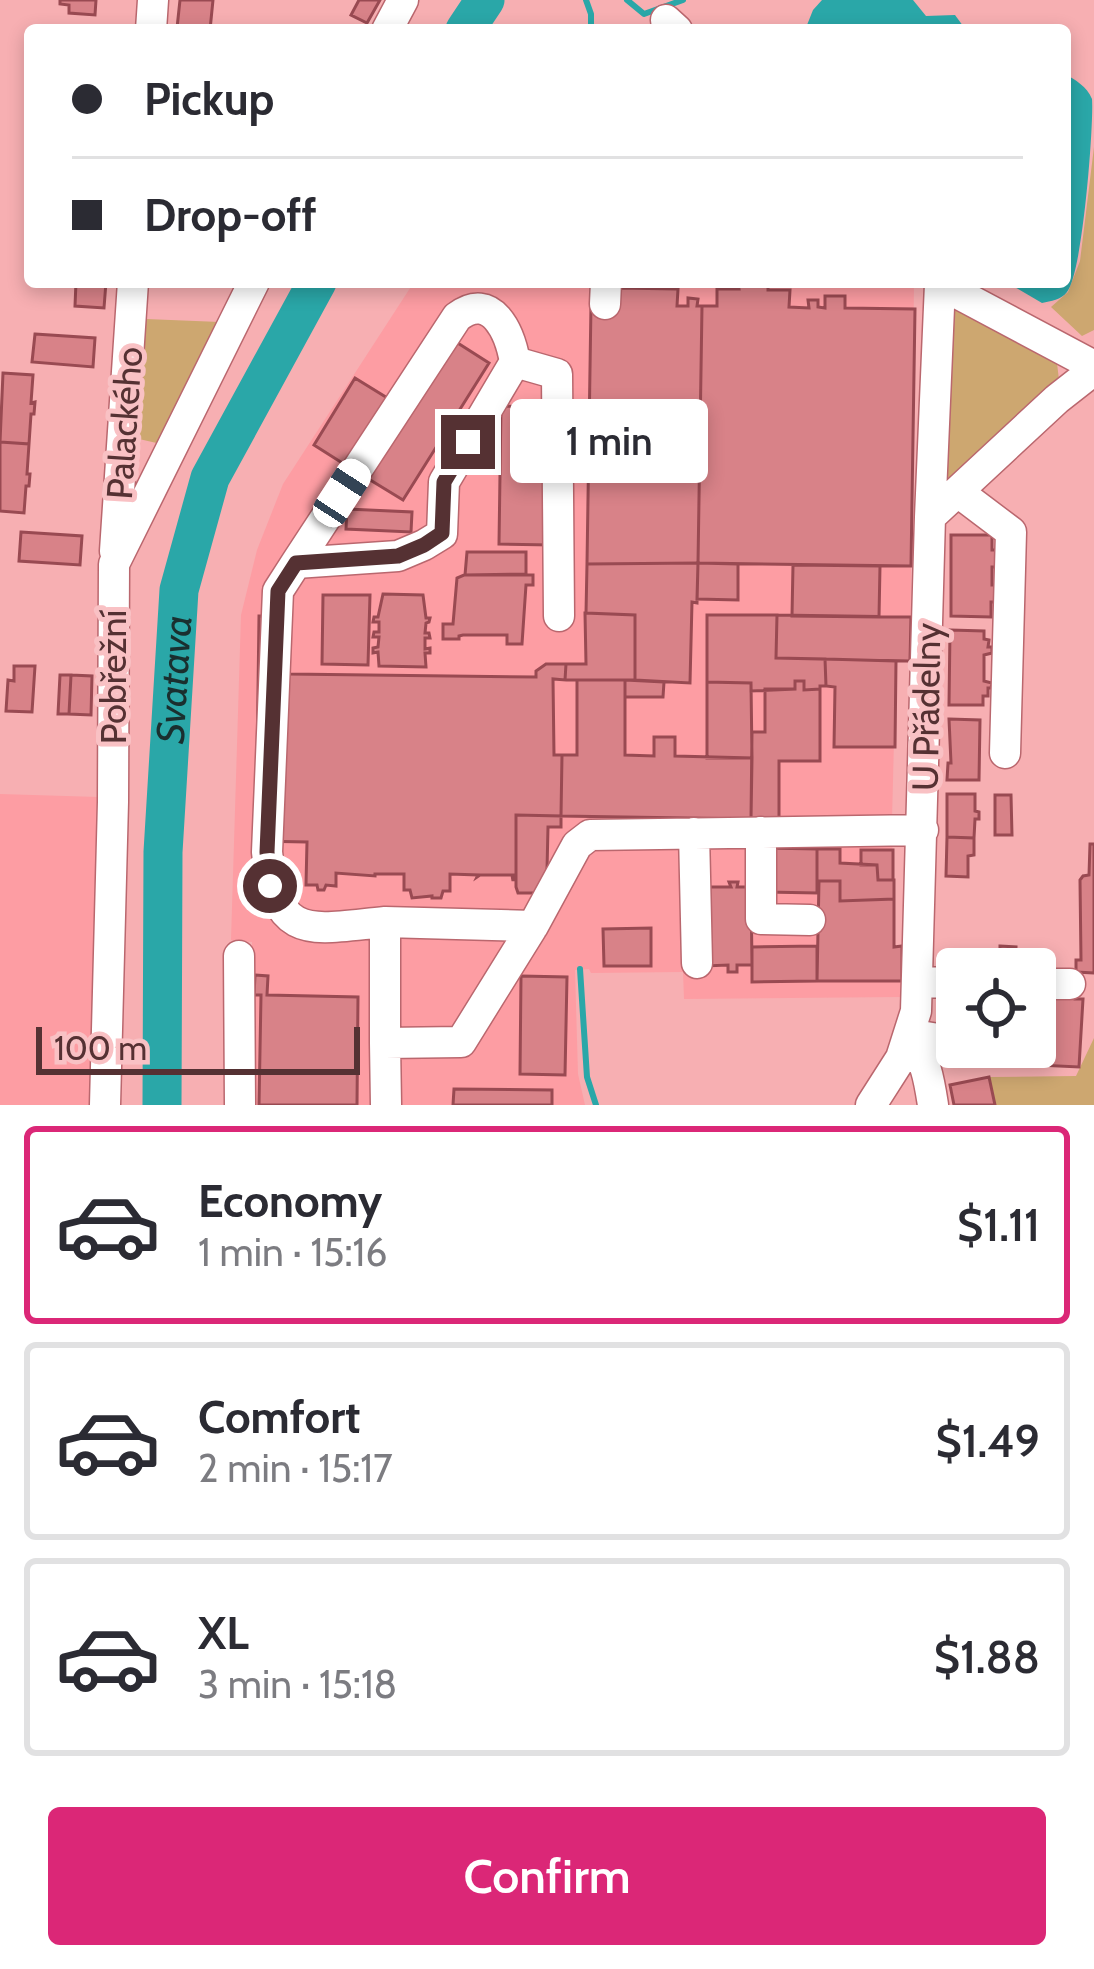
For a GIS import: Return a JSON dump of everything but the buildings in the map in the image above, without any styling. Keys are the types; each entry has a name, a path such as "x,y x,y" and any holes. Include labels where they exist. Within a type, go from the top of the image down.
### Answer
{"street":[{"name":"Palackého","path":"114,564 133,288"},
{"name":"Pobřežní","path":"105,1105 114,564 251,288"},
{"name":"U Přádelny","path":"871,1105 909,1038 918,982 939,288"},
{"path":"930,518 1094,368 948,288"},
{"path":"296,563 398,556 442,533 444,482 515,362 503,324 483,309 467,309 457,317 296,563 278,591 267,852 270,886 290,920 310,929 385,922 533,926"},
{"path":"515,362 557,374 559,616"},
{"path":"958,492 1011,532 1005,753"},
{"path":"385,1042 461,1042 577,845 590,836 923,830"},
{"path":"761,832 761,919 810,920"},
{"path":"694,833 697,964"},
{"path":"385,922 386,1105"},
{"path":"239,956 239,1105"},
{"path":"918,982 936,982"},
{"path":"1056,984 1070,984"},
{"path":"909,1038 936,1038"},
{"path":"909,1038 928,1071 934,1105"}],"shaded area":[{"path":"1094,147 1094,330 1082,336 1051,307 1071,288 1080,261"},
{"path":"410,288 914,288 910,661 896,662 892,820 894,946 902,946 902,997 684,999 683,972 575,970 578,1074 585,1105 252,1105 252,942 231,940 241,615 257,550 283,484"},
{"path":"953,305 1057,363 1059,380 950,479 946,474"},
{"path":"146,319 220,322 161,444 139,439"},
{"path":"0,794 99,797 96,1105 0,1105"},
{"path":"1094,1038 1094,1105 995,1105 989,1077 1076,1076"}],"water":[{"path":"822,0 913,0 926,16 955,15 962,24 807,24"},
{"path":"1071,78 1092,99 1086,197 1071,283"},
{"path":"1016,288 1069,288 1065,295 1042,303"}],"waterway":[{"name":"Svatava","path":"469,24 485,0"},
{"path":"586,0 591,24"},
{"path":"627,0 644,14 683,0"},
{"name":"Svatava","path":"162,1105 163,852 179,590 210,478 314,288"},
{"path":"580,969 587,1077 596,1105"}],"route":[{"path":"270,886 267,852 278,591 296,563 398,556 442,533 444,482 468,442"}]}
